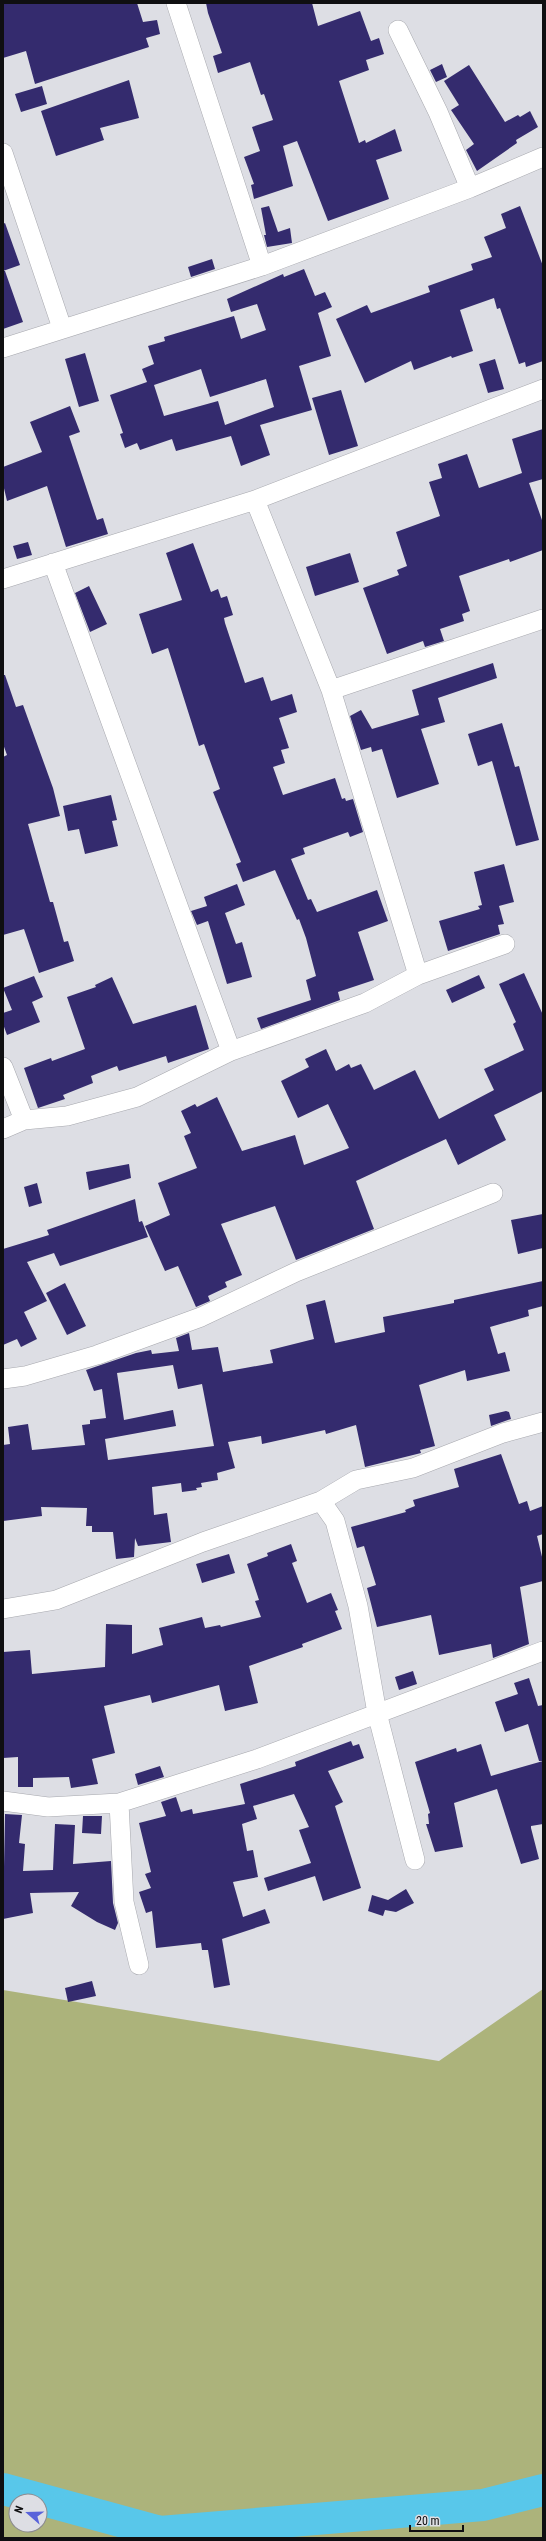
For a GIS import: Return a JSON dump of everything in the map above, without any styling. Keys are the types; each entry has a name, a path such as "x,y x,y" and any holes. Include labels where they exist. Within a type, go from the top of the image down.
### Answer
{"street":[{"path":"176,3 262,266"},
{"path":"398,30 438,112 470,188"},
{"path":"3,153 62,328"},
{"path":"3,348 62,328 262,266 470,188 543,157"},
{"path":"3,579 255,500 543,389"},
{"path":"255,500 331,690 418,975"},
{"path":"53,563 231,1051"},
{"path":"331,690 543,619"},
{"path":"3,1129 24,1120 67,1116 137,1097 231,1051 365,1004 418,975 505,944"},
{"path":"3,1066 24,1120"},
{"path":"3,1379 26,1376 97,1355 201,1317 296,1272 493,1194"},
{"path":"3,1608 56,1600 196,1545 321,1501 356,1480 413,1468 503,1433 543,1422"},
{"path":"321,1501 335,1521 358,1606 378,1713 416,1860"},
{"path":"3,1801 48,1807 119,1803 257,1759 543,1651"},
{"path":"119,1803 124,1902 139,1965"}],"green space":[{"path":"543,1989 543,2538 3,2538 3,1990 439,2061"}],"building":[{"path":"3,3 137,3 143,22 157,20 160,34 146,38 149,47 35,84 26,51 3,58"},
{"path":"206,3 312,3 318,26 360,11 371,41 379,38 384,54 366,60 369,70 339,81 359,143 365,140 366,143 395,129 402,151 376,160 389,199 328,221 297,141 283,146 293,186 254,199 251,185 254,184 244,157 260,151 252,127 273,120 264,94 261,95 250,62 218,73 213,56 222,53"},
{"path":"442,64 447,77 436,82 430,70"},
{"path":"469,65 505,122 518,115 520,117 530,111 538,127 516,140 517,143 477,171 466,150 474,144 451,110 459,105 444,81"},
{"path":"129,80 139,118 100,128 104,140 56,156 41,111"},
{"path":"42,86 47,104 21,112 15,94"},
{"path":"269,206 278,232 290,228 292,243 267,247 261,208"},
{"path":"520,206 543,266 543,361 526,367 525,362 519,364 500,308 497,309 494,298 460,310 473,351 452,358 451,356 414,370 411,361 365,383 336,319 367,305 371,313 430,292 428,286 473,270 471,264 492,257 484,237 506,228 501,214"},
{"path":"5,223 20,265 3,271 3,224"},
{"path":"212,259 215,269 191,277 188,267"},
{"path":"304,269 315,296 325,292 332,307 318,313 331,356 299,366 312,410 260,425 270,455 241,466 231,436 176,451 172,439 140,450 137,443 125,448 120,434 123,433 110,395 147,382 142,369 154,364 148,346 165,341 164,337 234,316 241,339 266,330 257,304 231,312 227,299 283,274 284,277","holes":["201,369 210,397 266,379 274,407 225,425 218,401 164,416 154,385"]},
{"path":"3,271 5,271 23,322 3,329"},
{"path":"85,353 99,401 79,407 65,359"},
{"path":"495,359 504,389 488,393 479,364"},
{"path":"341,390 358,446 329,455 312,398"},
{"path":"70,406 80,432 69,436 97,520 103,518 108,534 66,547 47,486 7,501 3,484 3,467 42,452 30,422"},
{"path":"543,429 543,479 529,483 543,523 543,550 510,562 509,559 459,576 470,611 462,614 464,621 440,629 444,641 425,647 423,641 387,654 363,588 399,575 397,570 407,566 396,532 440,516 429,482 442,478 438,464 467,454 479,488 522,473 512,439"},
{"path":"28,542 32,555 17,559 13,546"},
{"path":"193,543 211,592 218,589 221,598 227,596 233,615 224,618 225,623 245,683 263,677 271,701 292,694 297,712 279,718 289,748 281,750 285,763 273,767 283,795 335,778 342,799 345,798 346,801 353,799 363,832 350,837 348,832 303,848 305,854 291,859 308,900 311,899 317,912 377,890 388,921 358,932 374,980 338,992 340,1000 261,1029 257,1018 311,1000 306,980 316,976 306,938 299,919 297,920 275,870 243,882 236,864 241,862 213,792 220,789 204,744 199,746 168,648 152,654 139,614 182,600 166,553"},
{"path":"350,553 359,582 315,596 306,567"},
{"path":"89,586 107,624 90,632 75,593"},
{"path":"493,663 497,678 438,698 445,722 421,729 439,784 397,798 382,749 372,752 371,747 361,750 350,716 361,710 372,729 419,715 412,690"},
{"path":"3,675 5,675 16,707 23,705 53,788 60,816 28,824 50,902 53,902 64,942 68,941 74,961 39,973 24,929 3,935 3,757 7,755 3,744"},
{"path":"502,723 515,767 519,766 539,840 516,846 492,761 478,766 468,734"},
{"path":"111,795 117,820 112,821 118,846 85,854 79,829 68,831 63,806"},
{"path":"504,864 514,902 499,906 504,924 498,925 500,934 448,951 439,921 480,909 478,906 482,905 474,872"},
{"path":"237,884 245,905 225,913 236,944 242,942 252,977 227,984 208,921 197,925 191,911 207,906 204,897"},
{"path":"524,973 543,1015 543,1091 494,1115 506,1140 458,1165 446,1139 356,1181 374,1229 296,1260 275,1206 221,1224 242,1275 225,1282 227,1287 208,1296 210,1301 196,1307 178,1266 165,1271 145,1226 170,1215 158,1183 197,1168 184,1136 191,1133 181,1111 195,1104 197,1107 217,1097 242,1151 295,1135 304,1165 349,1148 328,1104 298,1118 281,1081 309,1067 305,1059 326,1049 336,1071 349,1064 351,1068 361,1064 374,1090 415,1070 439,1119 494,1090 484,1069 524,1050 513,1024 516,1022 499,984"},
{"path":"479,975 485,988 452,1003 446,990"},
{"path":"34,976 43,997 32,1002 40,1022 7,1035 3,1024 3,1013 12,1010 3,988"},
{"path":"112,977 133,1024 196,1005 209,1049 168,1063 166,1056 119,1071 117,1066 91,1076 93,1083 63,1095 65,1099 38,1108 24,1068 51,1058 52,1061 85,1049 67,997 96,987 95,985"},
{"path":"129,1164 131,1178 89,1190 86,1172"},
{"path":"37,1183 42,1203 29,1207 24,1187"},
{"path":"135,1199 139,1222 142,1221 148,1237 60,1266 54,1253 27,1262 47,1301 24,1312 37,1339 21,1347 17,1339 3,1345 3,1249 49,1235 47,1230"},
{"path":"543,1214 543,1248 518,1254 511,1220"},
{"path":"543,1281 543,1306 528,1310 529,1316 490,1327 498,1354 505,1352 510,1371 467,1381 465,1370 419,1385 435,1446 420,1450 421,1453 365,1467 356,1425 326,1434 325,1430 262,1444 261,1436 228,1442 235,1468 217,1473 218,1480 201,1483 202,1487 196,1488 197,1490 182,1492 181,1483 152,1487 154,1515 167,1513 171,1542 138,1546 135,1538 134,1557 116,1559 113,1532 92,1532 92,1526 86,1526 87,1508 41,1507 42,1516 3,1521 3,1445 10,1444 8,1427 28,1424 32,1450 85,1445 82,1425 90,1424 90,1420 106,1418 102,1389 94,1391 86,1370 136,1353 151,1350 152,1354 179,1351 176,1338 189,1333 192,1350 218,1347 223,1372 273,1363 270,1350 314,1339 306,1305 325,1300 335,1343 385,1332 383,1317 454,1303 454,1300","holes":["173,1365 178,1389 202,1384 214,1446 108,1460 105,1439 176,1426 173,1410 124,1420 117,1373"]},
{"path":"65,1283 86,1326 67,1335 46,1293"},
{"path":"506,1411 509,1412 511,1419 491,1426 489,1415"},
{"path":"501,1454 519,1504 527,1501 530,1511 543,1506 543,1534 537,1536 543,1561 543,1581 520,1587 529,1644 493,1658 491,1644 439,1655 431,1615 377,1627 367,1588 376,1585 364,1546 357,1548 351,1527 406,1512 405,1510 415,1506 413,1500 459,1487 454,1469"},
{"path":"291,1544 297,1561 292,1563 307,1603 331,1593 338,1610 335,1611 342,1629 302,1644 303,1647 249,1666 258,1703 225,1711 219,1685 152,1703 150,1695 104,1706 115,1753 92,1759 98,1784 71,1788 69,1777 33,1778 33,1787 18,1787 18,1757 3,1758 3,1652 30,1650 32,1674 105,1667 106,1624 132,1625 132,1654 163,1645 159,1628 202,1617 205,1628 220,1625 221,1627 261,1617 255,1601 259,1600 247,1564 268,1556 267,1553"},
{"path":"229,1554 235,1573 202,1583 196,1564"},
{"path":"413,1671 417,1684 399,1690 395,1677"},
{"path":"529,1678 538,1706 543,1705 543,1761 539,1761 528,1724 505,1732 495,1702 518,1694 514,1683"},
{"path":"351,1741 353,1746 359,1744 364,1758 328,1771 343,1802 335,1806 361,1888 323,1901 315,1876 268,1891 264,1878 311,1863 299,1830 309,1827 294,1794 253,1806 257,1819 242,1824 247,1851 253,1850 258,1877 233,1882 243,1917 265,1909 270,1923 222,1939 230,1985 214,1988 208,1950 202,1950 201,1943 156,1948 152,1911 146,1913 139,1892 151,1888 145,1874 151,1872 139,1823 166,1816 161,1802 176,1797 181,1812 192,1809 193,1814 245,1804 240,1784 296,1766 295,1762"},
{"path":"481,1744 491,1776 543,1761 543,1824 531,1826 539,1859 521,1864 497,1789 454,1803 463,1847 435,1852 426,1824 429,1824 428,1814 430,1813 415,1762 456,1748 457,1752"},
{"path":"160,1766 164,1777 138,1785 135,1774"},
{"path":"5,1814 22,1815 19,1843 25,1844 23,1871 53,1870 55,1824 75,1825 73,1864 111,1861 113,1903 118,1923 115,1930 97,1922 71,1906 79,1892 30,1893 33,1913 3,1919"},
{"path":"83,1816 102,1816 101,1834 82,1833"},
{"path":"406,1889 414,1903 396,1912 385,1910 383,1916 368,1911 372,1895 388,1900"},
{"path":"92,1981 96,1996 68,2002 65,1988"}],"waterway":[{"path":"3,2489 160,2532 483,2505 543,2490"}]}
